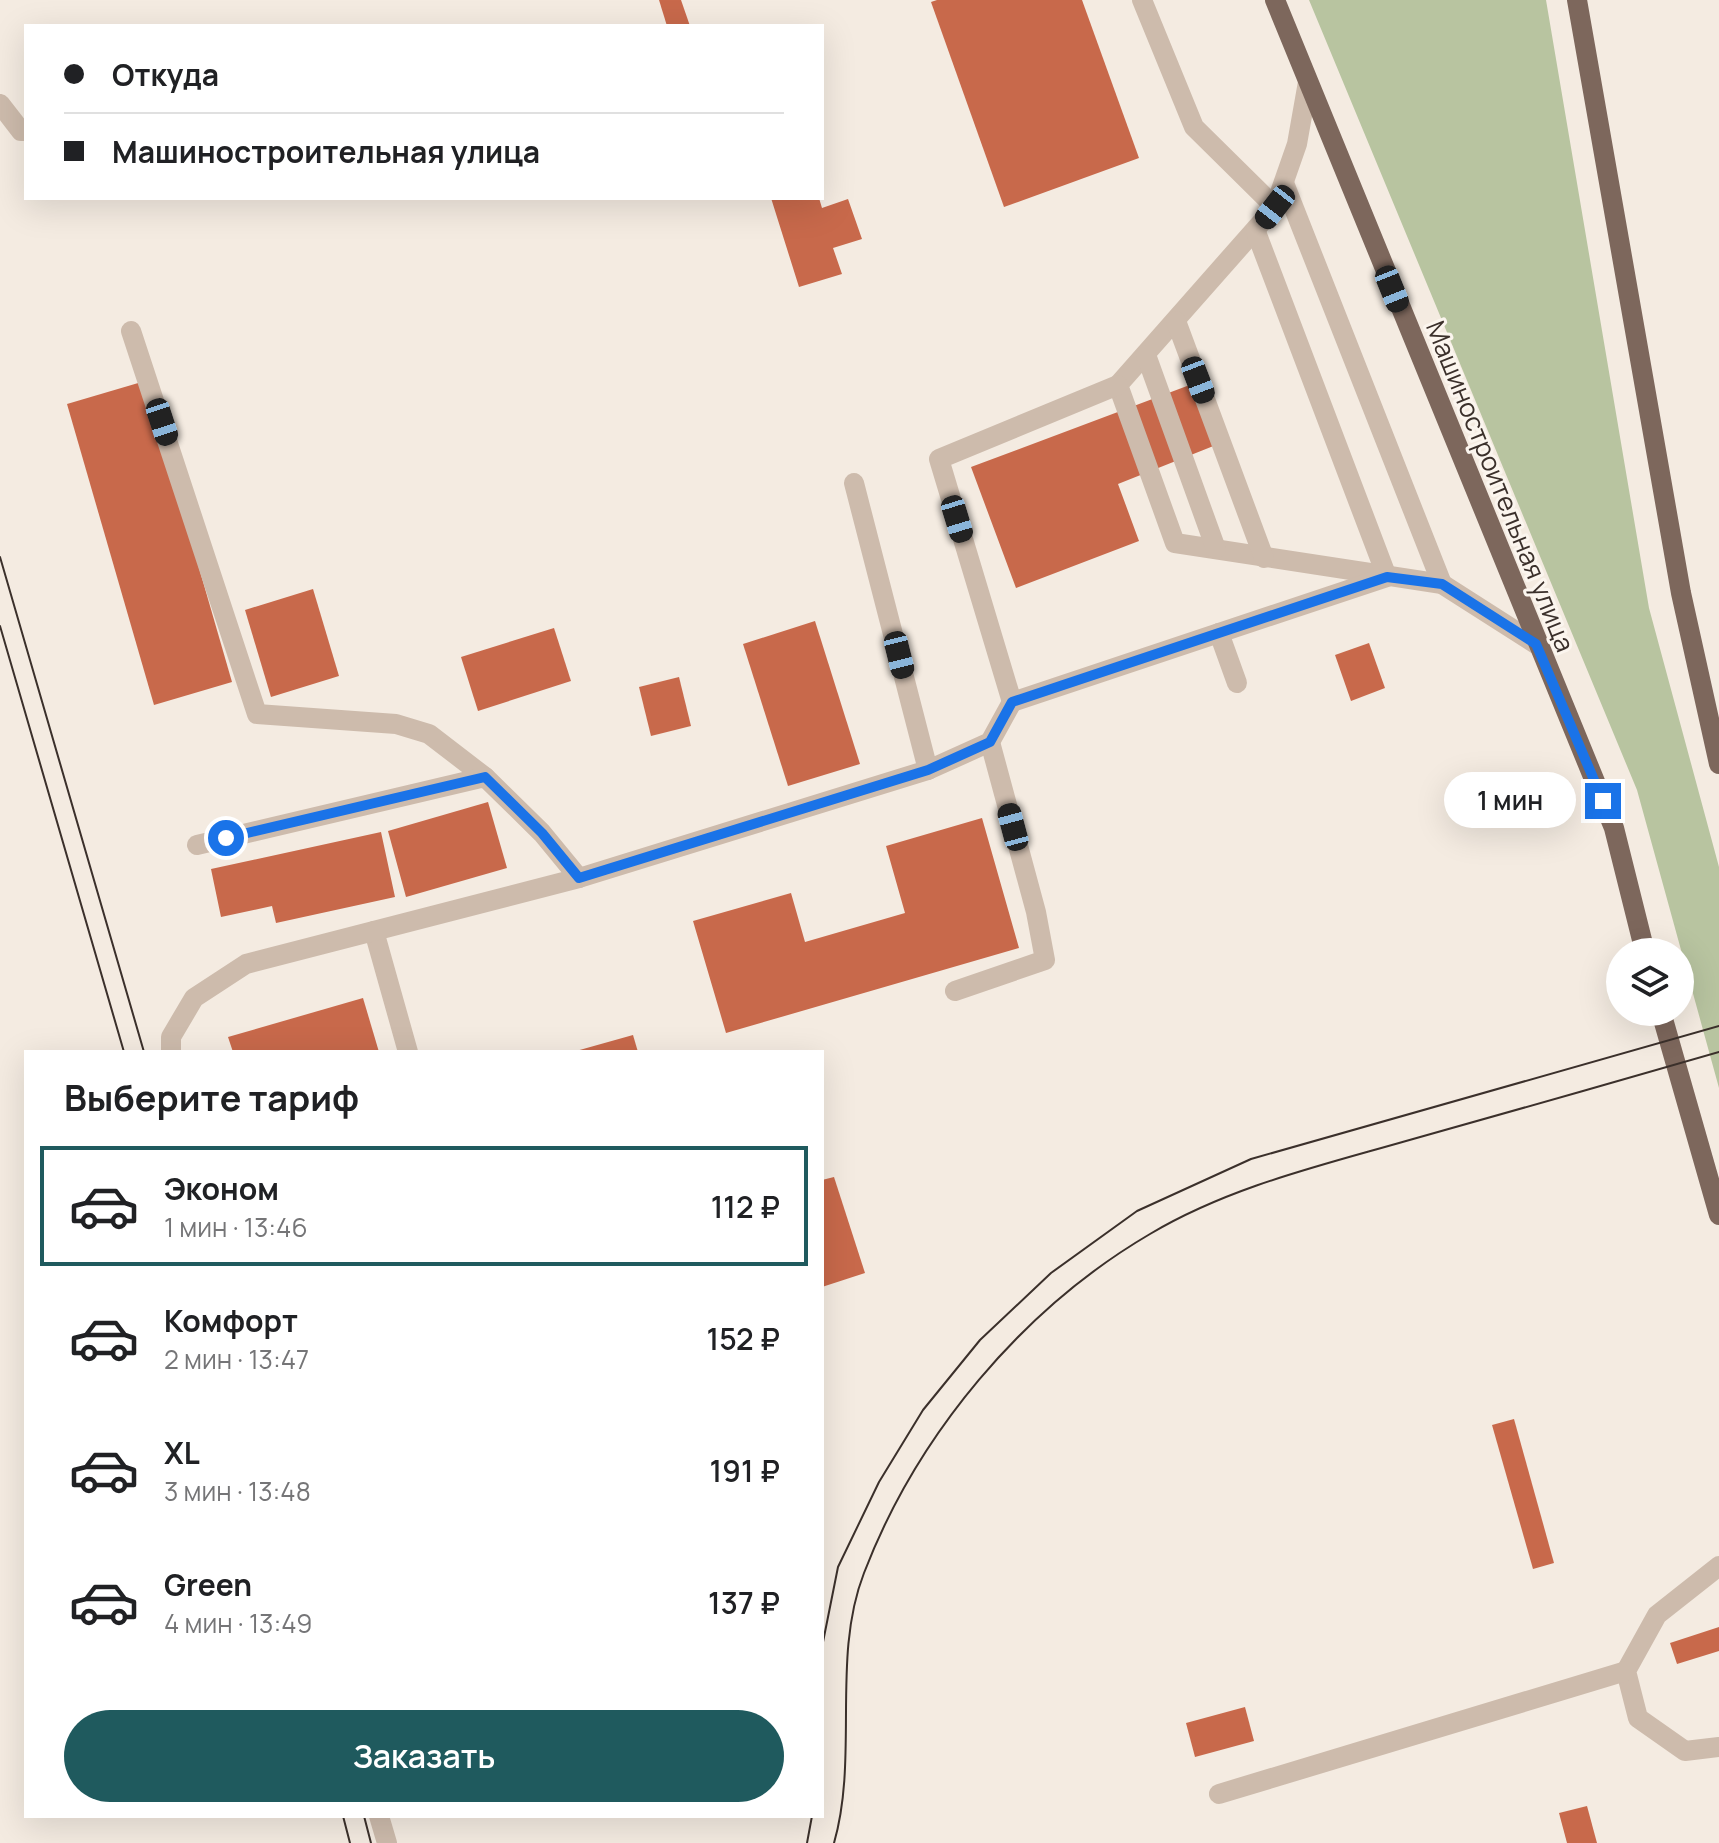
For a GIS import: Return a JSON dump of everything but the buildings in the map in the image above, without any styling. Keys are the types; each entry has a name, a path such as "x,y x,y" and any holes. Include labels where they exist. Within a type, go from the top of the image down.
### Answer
{"main road":[{"name":"Машиностроительная улица","path":"1275,0 1536,644 1614,828 1642,938"},
{"path":"1577,0 1681,593 1719,764"},
{"path":"1665,1026 1719,1215"}],"lane":[{"path":"1142,0 1194,127 1275,207"},
{"path":"1012,702 939,459 1118,385 1275,207 1297,144 1308,82"},
{"path":"0,104 24,131"},
{"path":"1284,183 1442,584"},
{"path":"1256,232 1387,577"},
{"path":"1176,321 1264,558"},
{"path":"131,331 257,714 396,724 429,734 485,777 542,833 579,878"},
{"path":"1146,355 1216,549"},
{"path":"1118,385 1175,543 1442,584 1536,644"},
{"path":"854,483 928,770"},
{"path":"171,1050 171,1037 194,998 246,964 579,878 928,770 990,742 1012,702 1387,577"},
{"path":"1219,633 1237,683"},
{"path":"955,991 1045,960 1036,912 990,742"},
{"path":"197,845 485,777"},
{"path":"374,931 407,1050"},
{"path":"1719,1566 1657,1615 1626,1671 1638,1718 1685,1751 1719,1747"},
{"path":"1219,1794 1626,1671"},
{"path":"380,1818 387,1843"}],"green space":[{"path":"1309,0 1546,0 1649,608 1719,867 1719,1088 1694,997 1694,938 1678,938 1637,790"}],"tram line":[{"path":"0,557 143,1050"},
{"path":"0,626 123,1050"},
{"path":"824,1637 838,1567 879,1482 923,1410 980,1340 1051,1273 1137,1211 1251,1159 1719,1026"},
{"path":"834,1843 845,1776 849,1639 854,1605 864,1573 886,1522 913,1472 944,1425 1017,1338 1059,1299 1103,1264 1150,1234 1211,1203 1275,1179 1719,1052"},
{"path":"344,1818 350,1843"},
{"path":"365,1818 371,1843"},
{"path":"807,1843 812,1818"}],"route":[{"path":"226,838 485,777 542,833 579,878 928,770 990,742 1012,702 1387,577 1442,584 1536,644 1603,801"}]}
